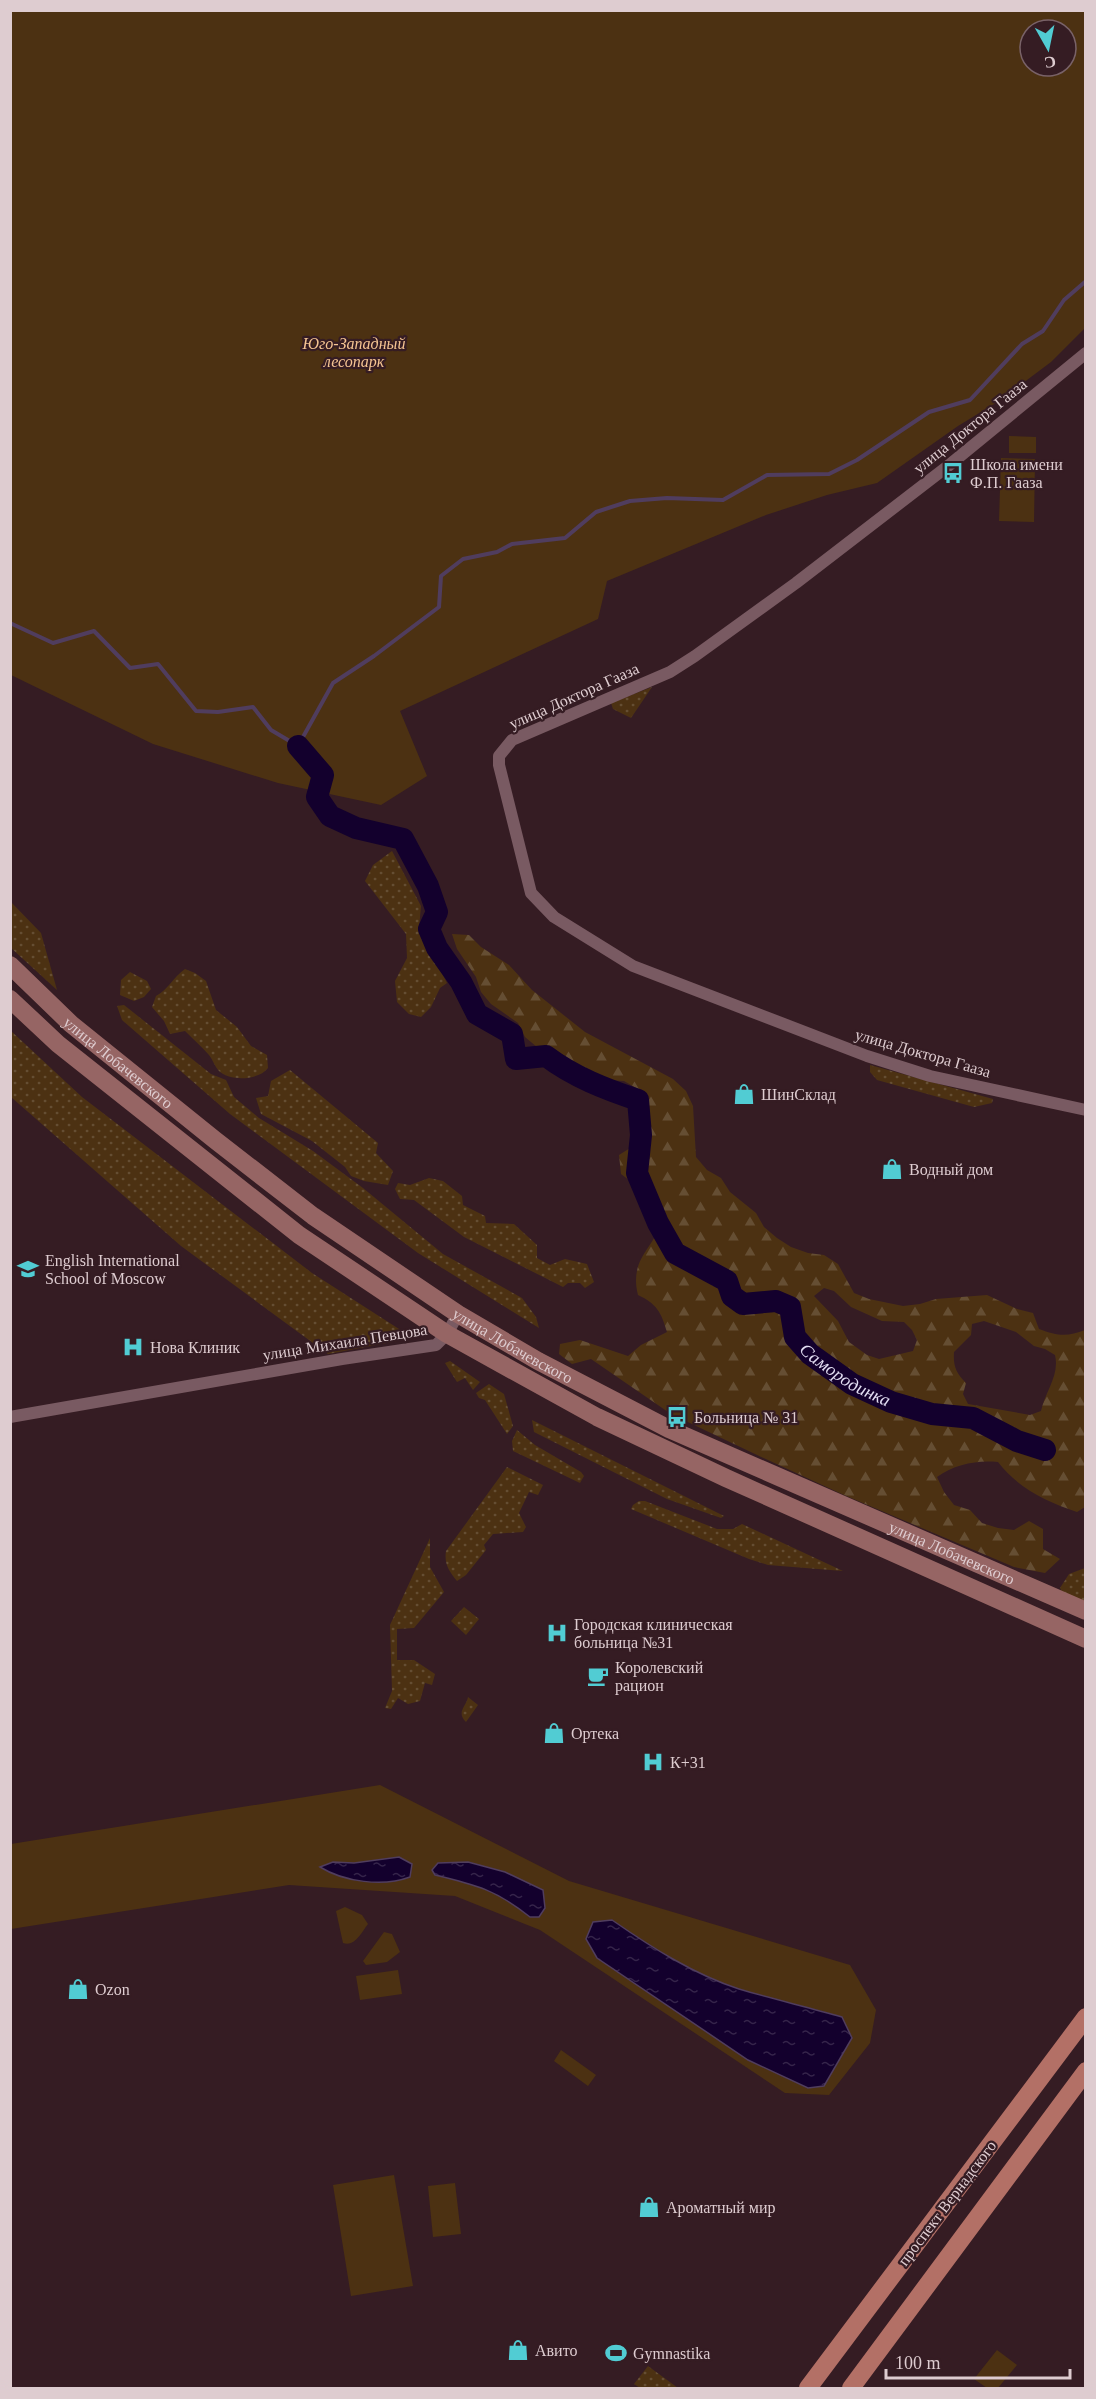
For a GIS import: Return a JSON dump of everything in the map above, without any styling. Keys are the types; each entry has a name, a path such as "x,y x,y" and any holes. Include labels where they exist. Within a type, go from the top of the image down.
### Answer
{"main road":[{"name":"улица Лобачевского","path":"10,965 71,1024 215,1140 313,1216 458,1314 538,1360 669,1429 1086,1611"},
{"name":"улица Лобачевского","path":"10,999 58,1044 299,1235 447,1334 617,1426 726,1478 1086,1640"},
{"name":"проспект Вернадского","path":"808,2388 1086,2017"},
{"name":"проспект Вернадского","path":"851,2388 1086,2071"}],"street":[{"name":"улица Доктора Гааза","path":"1086,353 939,473 796,583 695,656 670,672 512,740 499,756 499,765 531,893 554,917 633,966 867,1056 941,1078 1086,1110"},
{"name":"улица Михаила Певцова","path":"10,1417 333,1360 436,1345 447,1334 458,1314"}],"green space":[{"name":"Юго-Западный лесопарк","path":"10,11 1085,11 1085,328 1051,362 999,401 958,426 877,483 827,495 766,515 607,581 598,619 400,711 427,776 381,805 278,783 153,744 11,675"},
{"path":"1009,436 1036,437 1036,453 1009,453"},
{"path":"1001,458 1035,459 1034,522 999,521"},
{"path":"652,687 631,718 613,709 611,703"},
{"path":"392,851 421,906 419,928 447,983 440,988 431,1007 421,1017 409,1014 397,1002 395,981 407,958 406,934 365,881 373,865"},
{"path":"11,902 41,933 57,990 11,948"},
{"path":"452,934 469,935 481,947 509,965 532,990 585,1032 673,1079 686,1091 693,1106 696,1157 707,1170 721,1178 730,1192 756,1213 764,1227 777,1238 791,1247 808,1253 824,1255 838,1264 854,1293 869,1299 903,1306 936,1299 987,1295 1017,1309 1033,1313 1039,1329 1068,1335 1085,1330 1085,1507 1077,1512 1044,1498 1015,1480 998,1462 966,1464 937,1477 944,1492 954,1505 970,1510 982,1523 1014,1530 1029,1521 1043,1529 1043,1549 1060,1559 1045,1573 1014,1567 844,1495 671,1414 591,1359 572,1364 559,1354 560,1344 580,1340 628,1356 641,1345 667,1332 657,1309 638,1295 636,1283 639,1263 664,1219 651,1188 633,1183 621,1174 619,1155 651,1135 638,1089 624,1081 608,1080 537,1047 525,1037 518,1023 491,1004 481,992 476,977 457,949","holes":["824,1288 834,1291 851,1307 882,1321 904,1322 912,1330 917,1340 913,1351 879,1359 867,1355 849,1342 838,1321 814,1296","984,1321 1016,1332 1034,1346 1055,1355 1054,1376 1041,1411 1030,1415 968,1404 963,1394 966,1383 956,1369 954,1352 971,1335 972,1324"]},
{"path":"185,969 206,981 216,1010 237,1027 251,1046 267,1055 268,1068 264,1072 245,1078 224,1075 209,1055 185,1031 170,1034 164,1021 152,1007 156,996"},
{"path":"130,972 147,981 151,989 144,997 134,1001 120,995 121,980"},
{"path":"124,1005 211,1074 226,1080 234,1097 259,1118 313,1151 363,1188 443,1254 522,1298 536,1317 539,1328 418,1253 230,1114 122,1020 117,1006"},
{"path":"10,1030 82,1097 312,1273 413,1338 328,1354 181,1246 11,1097"},
{"path":"870,1065 993,1099 992,1103 974,1107 877,1080 870,1072"},
{"path":"290,1070 378,1143 376,1153 393,1171 388,1185 351,1176 345,1167 312,1141 261,1114 256,1098 268,1096 271,1081"},
{"path":"429,1178 443,1181 462,1196 463,1205 485,1216 486,1223 514,1224 537,1245 537,1258 550,1265 565,1259 587,1264 594,1282 585,1288 580,1283 568,1283 563,1287 464,1237 414,1200 400,1199 395,1189 398,1183 410,1185"},
{"path":"450,1361 480,1382 473,1390 465,1378 457,1382 445,1363"},
{"path":"489,1384 504,1394 513,1426 507,1434 485,1400 479,1398 476,1393"},
{"path":"532,1420 724,1516 721,1518 667,1499 534,1432"},
{"path":"517,1430 535,1445 581,1472 584,1476 580,1483 513,1451 512,1441"},
{"path":"507,1467 543,1485 538,1495 529,1492 519,1513 526,1527 523,1532 493,1534 484,1545 486,1550 466,1575 457,1581 448,1567 446,1551"},
{"path":"639,1501 645,1501 717,1529 733,1529 742,1524 843,1571 768,1565 749,1559 631,1509"},
{"path":"430,1538 430,1567 444,1592 414,1628 397,1629 397,1660 414,1660 435,1674 432,1685 425,1683 420,1701 408,1704 398,1698 391,1709 385,1708 392,1691 390,1625"},
{"path":"1085,1568 1085,1604 1064,1596 1060,1588 1069,1574"},
{"path":"464,1607 479,1619 466,1635 451,1621"},
{"path":"468,1697 478,1705 466,1722 462,1712"},
{"path":"380,1785 569,1881 850,1965 876,2010 870,2043 829,2095 785,2093 540,1930 455,1896 289,1885 11,1929 11,1844"},
{"path":"345,1907 362,1915 368,1924 357,1938 347,1944 343,1943 336,1911"},
{"path":"384,1932 392,1934 400,1952 387,1962 366,1965 363,1961"},
{"path":"398,1970 402,1994 360,2000 356,1976"},
{"path":"561,2050 596,2075 588,2086 554,2061"},
{"path":"394,2175 413,2286 351,2296 333,2185"},
{"path":"455,2183 461,2234 433,2237 428,2186"},
{"path":"997,2350 1017,2365 998,2388 987,2388 974,2379"},
{"path":"648,2366 678,2388 640,2388 634,2384"}],"water":[{"path":"399,1857 412,1864 410,1877 388,1882 352,1879 320,1867 333,1862 354,1863"},
{"path":"468,1862 505,1872 543,1890 545,1908 539,1917 530,1917 496,1894 435,1875 432,1870 438,1863"},
{"path":"612,1920 673,1959 705,1976 752,1993 842,2017 852,2038 824,2086 808,2088 748,2060 597,1958 586,1939 593,1922"}],"waterway":[{"path":"10,623 53,643 94,631 130,668 158,664 196,711 218,712 253,707 271,730 298,746 333,683 374,656 439,607 441,576 463,559 497,552 512,544 565,538 596,512 630,501 667,498 723,500 767,475 829,474 857,460 929,412 970,400 1022,344 1043,331 1064,300 1086,281"},
{"name":"Самородинка","path":"298,746 323,775 317,797 330,816 356,828 403,839 428,886 437,912 429,929 437,948 461,982 477,1014 512,1034 516,1059 546,1056 590,1082 638,1100 641,1135 637,1173 658,1223 675,1253 727,1281 732,1296 743,1304 776,1301 790,1307 795,1337 810,1354 852,1384 891,1402 932,1414 973,1418 1017,1441 1045,1450"}],"place":[{"name":"Школа имени Ф.П. Гааза","path":"953,473"},
{"name":"ШинСклад","path":"744,1094"},
{"name":"Водный дом","path":"892,1169"},
{"name":"English International School of Moscow","path":"28,1269"},
{"name":"Нова Клиник","path":"133,1347"},
{"name":"Больница № 31","path":"677,1417"},
{"name":"Городская клиническая больница №31","path":"557,1633"},
{"name":"Королевский рацион","path":"598,1676"},
{"name":"Ортека","path":"554,1733"},
{"name":"К+31","path":"653,1762"},
{"name":"Ozon","path":"78,1989"},
{"name":"Ароматный мир","path":"649,2207"},
{"name":"Авито","path":"518,2350"},
{"name":"Gymnastika","path":"616,2353"}]}
